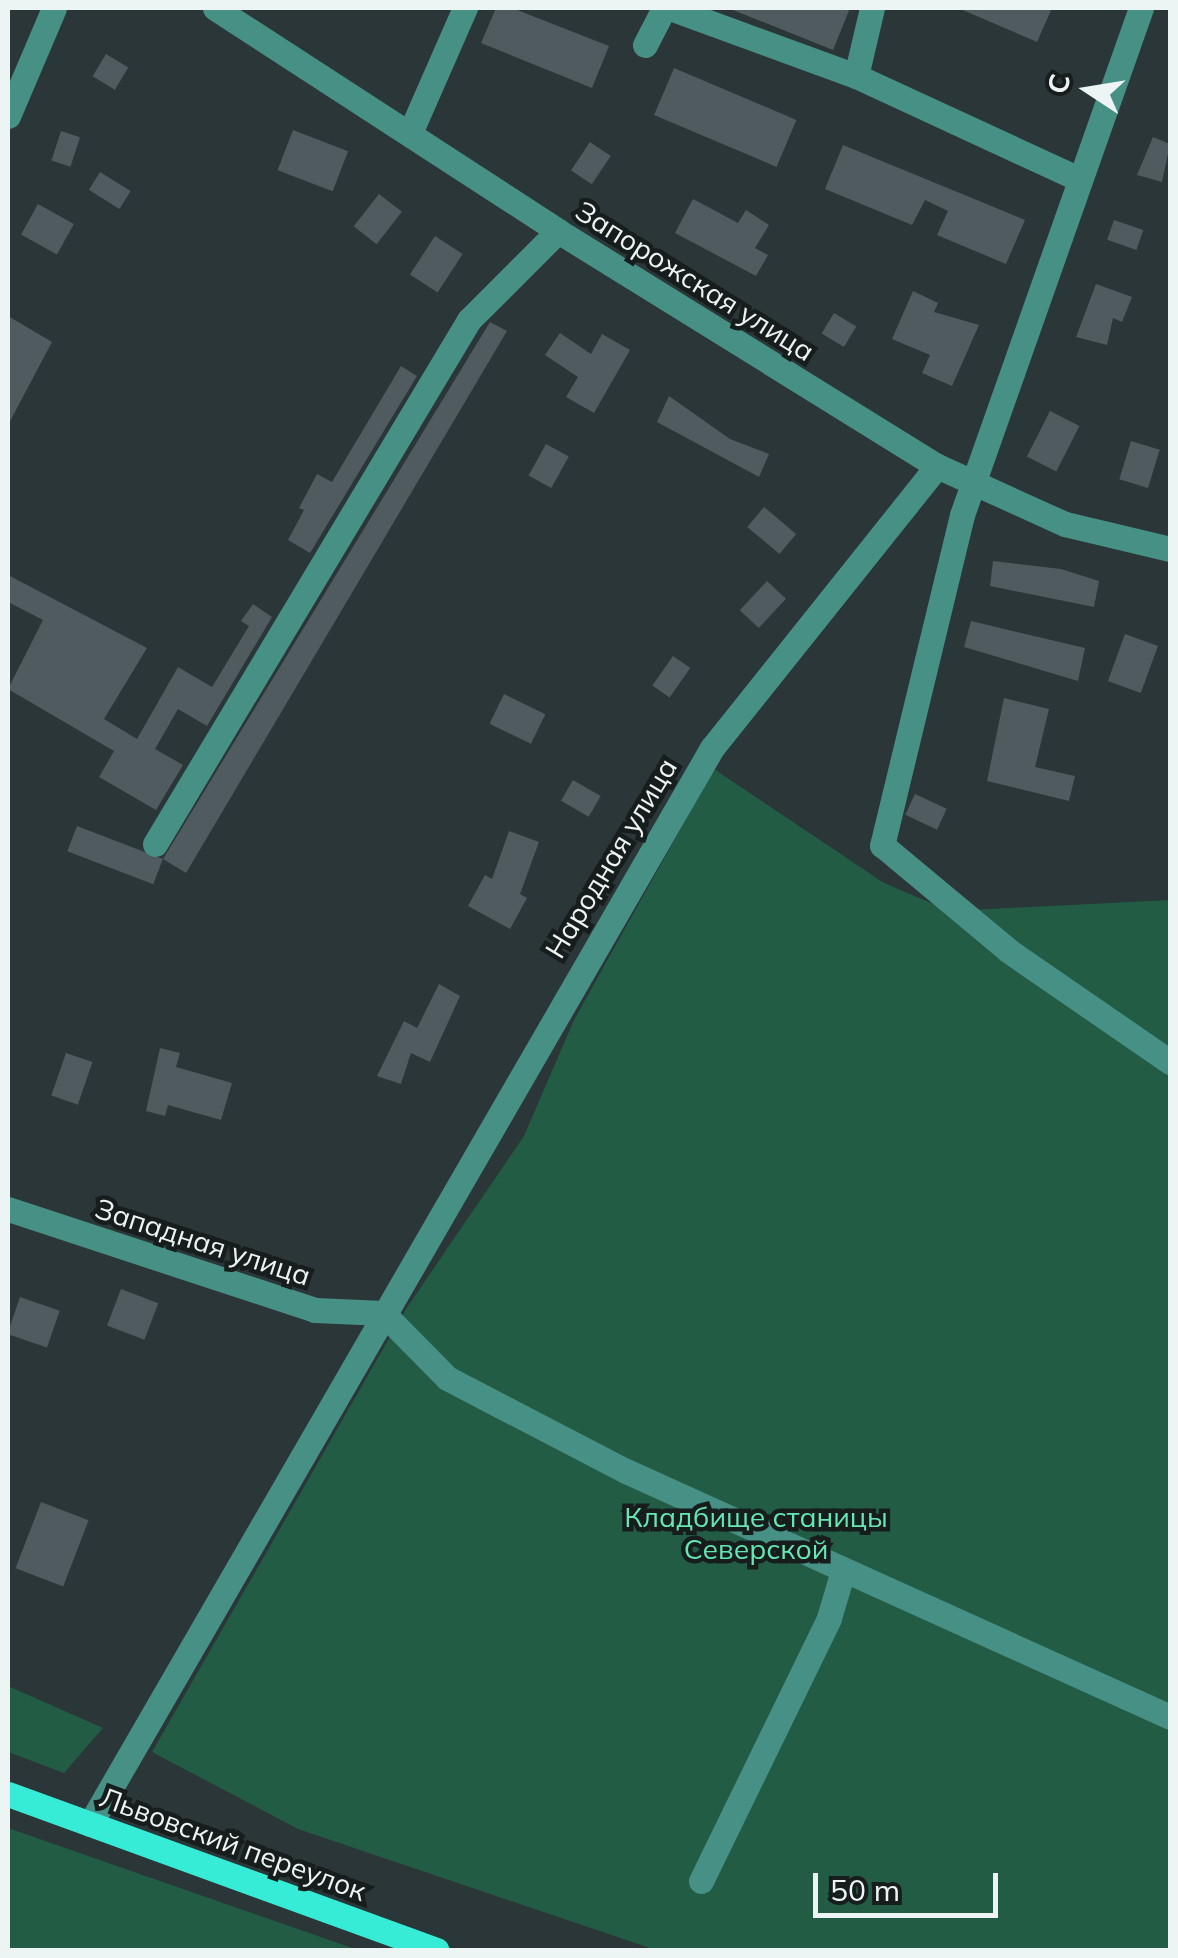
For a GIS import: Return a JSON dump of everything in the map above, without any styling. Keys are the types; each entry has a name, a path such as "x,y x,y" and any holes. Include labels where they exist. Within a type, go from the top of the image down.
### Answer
{"main road":[{"name":"Львовский переулок","path":"8,1794 437,1950"}],"street":[{"path":"8,116 54,8"},
{"name":"Запорожская улица","path":"215,8 558,232 937,466 1066,524 1170,549"},
{"path":"410,133 465,8"},
{"path":"645,45 667,8 856,76 1077,178"},
{"path":"856,76 872,8"},
{"path":"1141,8 1077,178 977,484 962,515 882,845 1009,951 1170,1062"},
{"path":"155,844 470,320 558,232"},
{"name":"Народная улица","path":"90,1824 712,748 937,466"},
{"name":"Западная улица","path":"8,1209 315,1310 383,1313"},
{"path":"383,1313 447,1378 842,1574 1170,1717"},
{"path":"701,1880 829,1618 842,1574"}],"green space":[{"name":"Кладбище станицы Северской","path":"714,769 884,883 950,911 1170,900 1170,1950 656,1950 298,1829 152,1752 406,1309 524,1136 574,1020"},
{"path":"8,1686 103,1728 64,1773 8,1752"},
{"path":"8,1828 358,1950 8,1950"}],"building":[{"path":"496,8 512,8 609,46 592,88 481,43"},
{"path":"728,8 850,8 833,50"},
{"path":"958,8 1052,8 1037,42"},
{"path":"106,54 128,67 115,90 93,76"},
{"path":"674,68 796,120 776,167 654,115"},
{"path":"293,130 348,151 333,191 278,170"},
{"path":"61,131 80,137 70,167 51,160"},
{"path":"1153,137 1170,144 1162,182 1137,175"},
{"path":"590,142 611,156 592,184 571,170"},
{"path":"843,145 1025,220 1006,264 937,235 948,211 925,200 912,225 825,189"},
{"path":"100,172 131,191 119,209 89,190"},
{"path":"379,194 402,212 377,244 354,226"},
{"path":"693,199 738,223 746,210 769,225 755,248 768,255 756,276 675,233"},
{"path":"38,204 74,224 57,254 21,235"},
{"path":"1114,220 1143,230 1136,250 1107,240"},
{"path":"435,236 463,254 438,293 410,275"},
{"path":"1096,284 1132,297 1122,322 1113,318 1107,345 1076,337"},
{"path":"913,291 938,303 934,312 979,325 952,386 922,373 930,355 892,339"},
{"path":"834,313 856,326 844,347 822,334"},
{"path":"8,316 52,342 8,425"},
{"path":"490,322 507,331 186,873 163,859"},
{"path":"560,333 591,354 602,334 630,350 594,413 566,397 578,377 545,355"},
{"path":"401,366 417,376 310,553 288,540 304,510 299,508 317,474 332,482"},
{"path":"669,396 730,439 769,454 759,477 657,422"},
{"path":"1050,411 1079,426 1056,471 1027,456"},
{"path":"1131,441 1160,450 1148,488 1119,479"},
{"path":"546,444 569,457 551,488 529,475"},
{"path":"764,507 796,534 779,554 747,527"},
{"path":"993,561 1061,569 1099,581 1094,607 990,586"},
{"path":"8,575 147,648 104,719 137,739 178,667 212,687 249,626 241,621 253,604 272,617 207,726 178,709 155,749 183,765 156,810 99,777 114,751 8,689 43,620 8,602"},
{"path":"767,581 786,599 759,628 740,610"},
{"path":"971,621 1085,648 1078,681 964,647"},
{"path":"1125,634 1158,646 1141,693 1108,681"},
{"path":"673,656 690,668 670,698 652,685"},
{"path":"504,694 545,714 531,744 490,724"},
{"path":"1004,698 1049,709 1035,767 1075,776 1069,801 987,781"},
{"path":"573,780 601,796 589,817 561,801"},
{"path":"915,794 947,809 937,830 905,815"},
{"path":"77,826 163,859 153,884 67,851"},
{"path":"509,831 539,842 520,894 527,898 510,929 468,906 485,875 492,879"},
{"path":"439,984 460,996 430,1062 411,1053 401,1084 377,1076 404,1021 417,1028"},
{"path":"160,1048 180,1053 176,1067 232,1083 221,1120 168,1105 165,1116 146,1111"},
{"path":"66,1053 92,1062 78,1105 51,1096"},
{"path":"121,1289 158,1303 144,1340 107,1325"},
{"path":"20,1297 60,1311 47,1348 8,1334"},
{"path":"41,1502 89,1520 63,1587 16,1568"}]}
